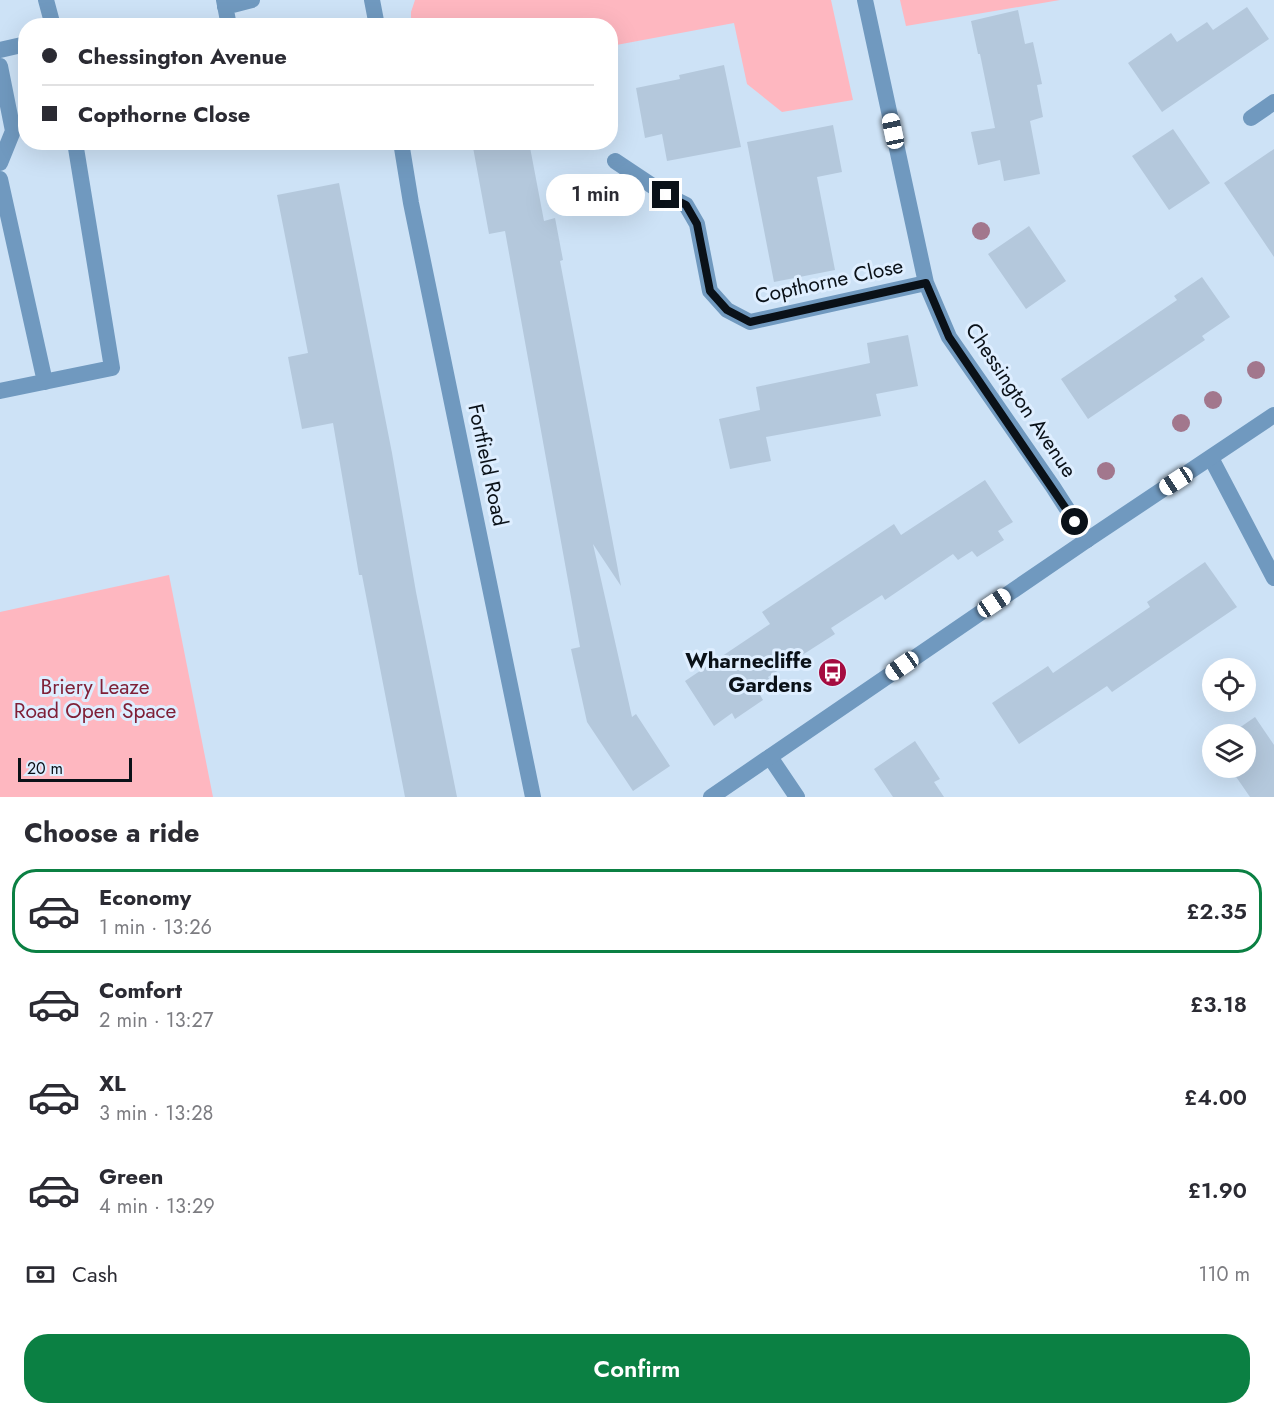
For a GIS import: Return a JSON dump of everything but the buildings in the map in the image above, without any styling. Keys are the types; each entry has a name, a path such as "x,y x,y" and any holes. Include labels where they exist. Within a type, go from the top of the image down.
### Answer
{"street":[{"path":"46,0 52,18"},
{"path":"228,18 225,3 252,0"},
{"path":"372,0 375,18"},
{"name":"Chessington Avenue","path":"865,0 926,283 949,337 1053,487 1086,540"},
{"path":"0,50 18,46"},
{"path":"0,66 14,130 0,163"},
{"path":"1251,118 1274,102"},
{"path":"0,391 112,368 76,150"},
{"name":"Fortfield Road","path":"401,150 533,797"},
{"name":"Copthorne Close","path":"615,161 666,195 686,205 697,224 710,291 727,310 750,322 926,283"},
{"path":"0,179 45,382"},
{"path":"711,797 1086,540 1274,415"},
{"path":"1211,458 1274,578"},
{"path":"770,757 797,797"}],"green space":[{"path":"415,0 831,0 853,100 782,112 747,84 734,23 618,45 618,18 411,18"},
{"path":"900,0 1060,0 906,26"},
{"name":"Briery Leaze Road Open Space","path":"169,575 213,797 0,797 0,612"}],"place":[{"name":"Wharnecliffe Gardens","path":"833,673"}],"route":[{"path":"666,195 686,205 697,224 710,291 727,310 750,322 926,283 949,337 1075,522"}]}
